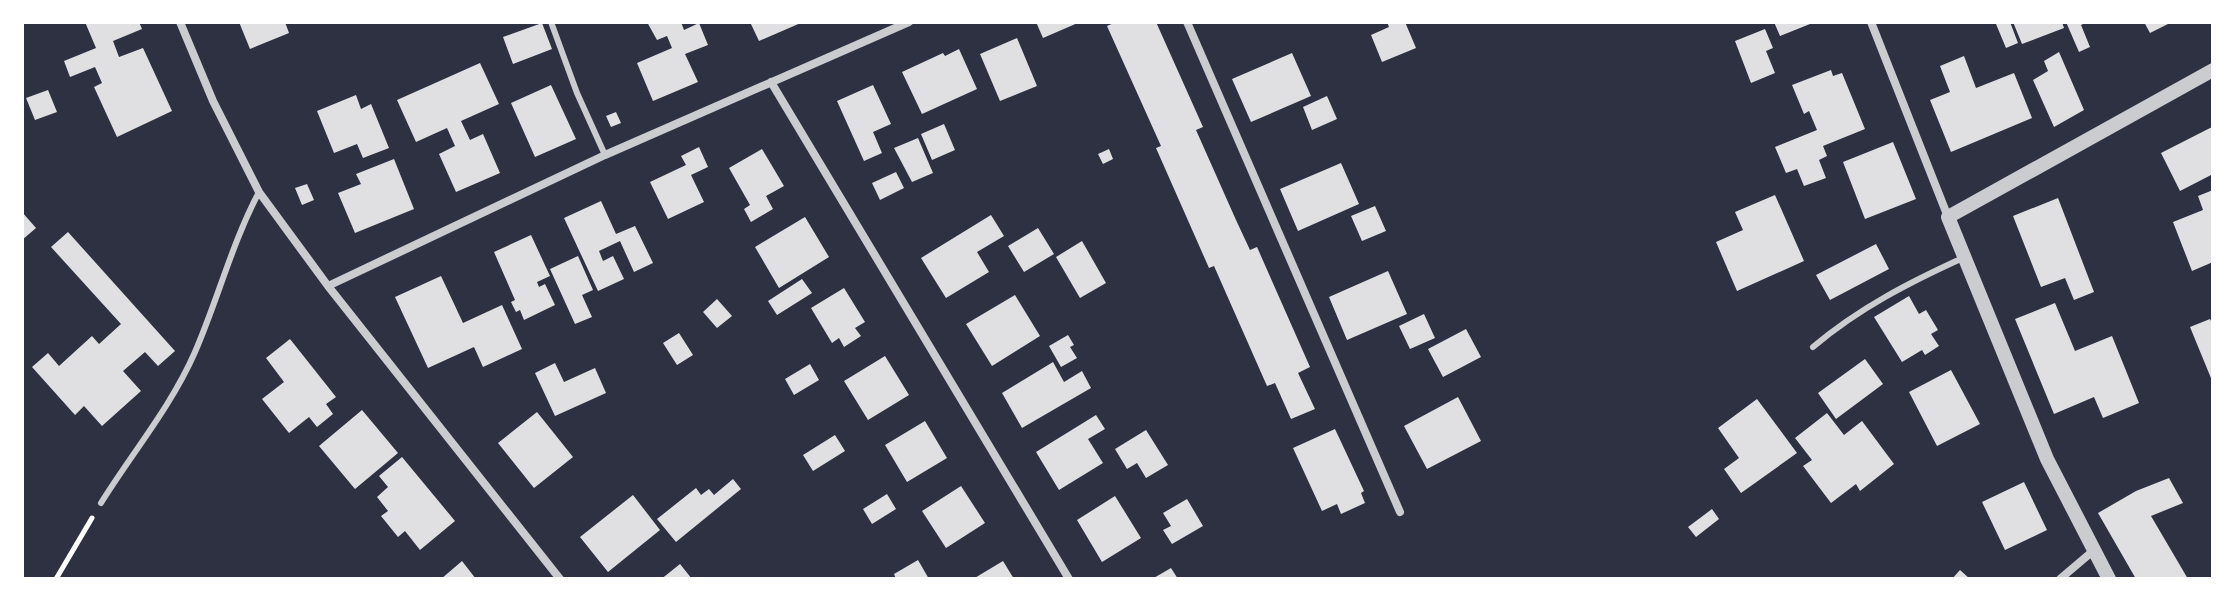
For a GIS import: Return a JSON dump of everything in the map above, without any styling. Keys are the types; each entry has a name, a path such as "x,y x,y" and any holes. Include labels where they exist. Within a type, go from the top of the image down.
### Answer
{"street":[{"path":"180,22 213,101 259,192 328,286 560,579"},
{"path":"328,286 605,155 909,22"},
{"path":"1187,22 1400,512"},
{"path":"1871,22 2047,459 2109,579"},
{"path":"1948,217 2213,70"},
{"path":"771,82 1069,579"},
{"path":"2060,579 2093,551"}],"lane":[{"path":"551,22 577,93 605,155"},
{"path":"101,503 167,404 194,354 245,218 259,192"},
{"path":"1813,347 1845,320 1905,284 1965,257"}],"path":[{"path":"56,579 101,503"}],"building":[{"path":"85,22 139,22 142,29 113,41 119,57 143,48 172,111 117,137 94,87 102,83 95,67 70,77 64,61 96,48"},
{"path":"239,22 285,22 289,33 250,49"},
{"path":"647,22 681,22 684,30 699,23 708,45 685,54 698,82 653,101 637,63 672,48 667,36 657,40"},
{"path":"750,22 803,22 759,41"},
{"path":"1036,22 1080,22 1043,38"},
{"path":"1116,22 1156,22 1203,127 1196,130 1236,220 1250,250 1257,247 1310,367 1298,373 1315,409 1291,419 1275,383 1267,386 1214,266 1209,268 1156,148 1161,146 1107,26"},
{"path":"1387,22 1405,22 1416,48 1382,62 1371,35 1389,27"},
{"path":"1774,22 1815,22 1780,36"},
{"path":"2010,22 2018,43 2006,48 1996,24"},
{"path":"2013,22 2062,22 2064,28 2022,44"},
{"path":"2066,22 2087,22 2081,25 2090,47 2079,52"},
{"path":"2144,22 2172,22 2150,33"},
{"path":"542,23 552,49 513,64 503,37"},
{"path":"1765,29 1773,48 1766,51 1775,73 1751,83 1735,41"},
{"path":"1017,38 1037,86 1000,101 980,54"},
{"path":"959,49 977,89 922,114 902,72"},
{"path":"2059,52 2084,110 2054,127 2033,80 2048,71 2044,61"},
{"path":"1292,53 1311,96 1251,122 1232,79"},
{"path":"1964,56 1976,88 2014,73 2032,118 1951,152 1930,100 1950,92 1940,66"},
{"path":"480,63 499,104 461,121 470,140 483,134 500,173 456,192 439,154 455,146 447,128 416,142 397,100"},
{"path":"1831,70 1833,76 1842,73 1865,129 1823,146 1827,156 1819,160 1826,178 1804,186 1797,169 1786,173 1775,147 1817,130 1809,111 1804,114 1792,85"},
{"path":"551,85 576,139 535,157 511,103"},
{"path":"873,85 891,124 873,132 882,153 864,161 837,101"},
{"path":"48,90 57,112 35,120 26,98"},
{"path":"356,95 361,109 371,104 389,148 363,158 357,144 334,153 317,111"},
{"path":"1327,96 1337,119 1312,130 1303,107"},
{"path":"616,112 621,123 611,127 606,116"},
{"path":"944,124 955,150 932,160 921,134"},
{"path":"2212,127 2213,174 2180,191 2161,153"},
{"path":"918,138 933,173 912,182 894,148"},
{"path":"1893,142 1916,199 1865,219 1843,162"},
{"path":"699,147 708,167 691,175 704,202 668,219 650,182 686,165 681,156"},
{"path":"762,149 784,186 766,196 773,209 751,222 744,209 750,205 729,168"},
{"path":"1109,149 1113,159 1103,164 1098,154"},
{"path":"394,159 414,209 355,233 338,193 361,184 356,174"},
{"path":"1341,163 1359,204 1298,231 1280,189"},
{"path":"896,172 904,188 880,200 872,183"},
{"path":"307,184 314,200 302,205 295,188"},
{"path":"2213,190 2213,262 2192,271 2173,222 2203,210 2198,196"},
{"path":"1775,195 1804,261 1737,291 1716,242 1743,230 1735,212"},
{"path":"2058,198 2094,292 2074,300 2065,278 2041,287 2013,216"},
{"path":"601,201 616,234 635,226 653,263 634,272 620,241 599,251 603,261 613,256 624,279 598,291 564,218"},
{"path":"1375,206 1386,231 1362,241 1351,216"},
{"path":"22,212 36,228 22,240"},
{"path":"991,215 1004,236 977,252 989,272 946,298 921,258"},
{"path":"805,217 829,257 779,288 755,247"},
{"path":"1038,228 1054,254 1024,272 1008,246"},
{"path":"68,232 175,351 158,366 145,352 123,371 141,391 102,426 84,406 75,415 32,367 48,353 59,366 92,336 99,344 121,324 51,247"},
{"path":"531,235 550,276 537,282 539,287 545,284 555,305 524,320 520,310 516,312 511,302 515,300 494,252"},
{"path":"1082,241 1106,283 1080,298 1056,257"},
{"path":"1876,244 1889,269 1830,300 1816,275"},
{"path":"578,256 593,290 582,295 592,317 575,324 550,269"},
{"path":"1388,271 1407,314 1347,340 1329,297"},
{"path":"441,276 463,323 502,305 522,349 483,367 474,347 428,368 395,297"},
{"path":"802,279 812,293 777,315 768,301"},
{"path":"844,288 865,322 855,328 861,336 844,347 839,338 832,343 811,308"},
{"path":"1015,295 1040,336 992,366 966,324"},
{"path":"1909,296 1919,314 1926,310 1938,330 1931,334 1939,346 1925,355 1922,350 1902,362 1874,317"},
{"path":"717,299 732,316 717,328 703,312"},
{"path":"2055,303 2075,351 2112,336 2139,403 2103,418 2094,397 2054,414 2015,319"},
{"path":"1424,314 1435,338 1410,349 1399,326"},
{"path":"2210,319 2213,325 2213,383 2190,327"},
{"path":"1466,329 1481,357 1443,377 1428,349"},
{"path":"679,333 693,355 677,365 663,343"},
{"path":"1068,335 1074,345 1070,347 1077,358 1061,367 1049,346"},
{"path":"290,339 336,397 326,404 333,414 317,427 309,417 289,433 262,399 284,382 266,358"},
{"path":"885,356 909,395 868,420 844,381"},
{"path":"1865,359 1883,384 1836,419 1818,393"},
{"path":"1053,362 1064,382 1082,371 1091,388 1022,428 1002,393"},
{"path":"555,363 564,382 595,368 606,393 555,416 535,373"},
{"path":"810,364 819,380 794,395 785,379"},
{"path":"1951,370 1980,424 1937,446 1909,392"},
{"path":"1458,397 1481,441 1427,469 1404,426"},
{"path":"1757,399 1797,453 1741,493 1724,469 1739,458 1718,428"},
{"path":"362,410 398,453 355,489 319,446"},
{"path":"537,412 573,457 534,488 498,443"},
{"path":"1827,413 1844,435 1862,421 1894,464 1860,491 1856,484 1831,503 1803,466 1812,460 1795,438"},
{"path":"1096,415 1105,429 1088,439 1103,463 1059,490 1036,452"},
{"path":"925,421 947,458 907,482 885,445"},
{"path":"1335,429 1364,491 1361,493 1365,503 1341,514 1337,504 1322,511 1293,448"},
{"path":"1146,430 1168,465 1146,478 1137,463 1127,469 1115,449"},
{"path":"835,435 845,451 813,471 803,455"},
{"path":"402,457 455,521 420,550 405,531 398,537 381,516 388,511 377,497 388,487 379,476"},
{"path":"2169,478 2183,503 2151,516 2188,579 2136,579 2098,513 2136,491"},
{"path":"733,479 741,489 676,542 657,519 696,488 701,495 709,489 714,495"},
{"path":"2024,482 2047,530 2005,550 1982,502"},
{"path":"961,486 985,523 946,548 922,511"},
{"path":"887,494 896,509 872,524 863,509"},
{"path":"633,495 660,530 608,572 580,537"},
{"path":"1115,496 1141,538 1102,562 1077,520"},
{"path":"1187,499 1203,526 1172,544 1163,530 1171,526 1163,513"},
{"path":"1712,509 1719,519 1696,537 1688,527"},
{"path":"918,560 929,579 896,579 894,574"},
{"path":"462,561 476,579 441,579"},
{"path":"1003,561 1014,579 973,579"},
{"path":"680,564 692,579 661,579 665,576"},
{"path":"1171,568 1178,579 1152,579"},
{"path":"1960,570 1970,579 1952,579"}]}
